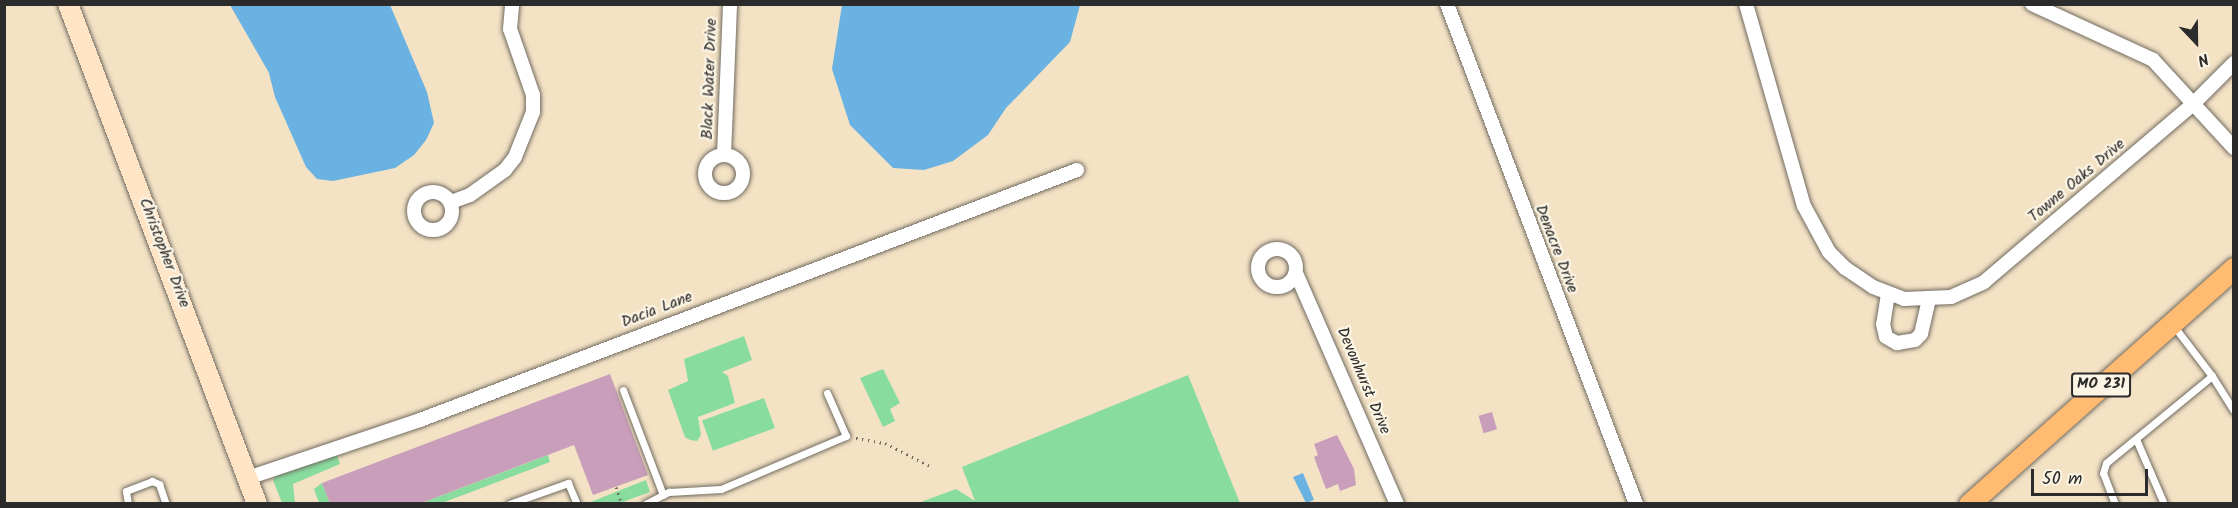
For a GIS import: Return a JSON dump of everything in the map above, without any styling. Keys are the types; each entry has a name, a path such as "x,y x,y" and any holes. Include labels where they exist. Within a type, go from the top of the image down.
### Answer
{"main road":[{"name":"MO 231","path":"1978,501 2234,268"}],"street":[{"name":"Christopher Drive","path":"68,4 257,504"},
{"path":"451,202 470,195 505,170 515,157 530,119 533,95 510,29 513,4"},
{"name":"Black Water Drive","path":"724,155 730,4"},
{"name":"Denacre Drive","path":"1447,4 1636,504"},
{"name":"Towne Oaks Drive","path":"1746,4 1804,206 1829,252 1860,281 1888,294 1929,299 1951,297 1984,282 2194,103 2234,63"},
{"path":"2032,4 2153,60 2234,148"},
{"name":"Dacia Lane","path":"248,478 420,420 1077,170"},
{"name":"Devonhurst Drive","path":"1296,273 1397,504"},
{"path":"1888,294 1883,324 1886,337 1898,343 1915,340 1922,334 1929,299"}],"lane":[{"path":"2171,323 2212,376 2234,411"},
{"path":"2115,504 2103,473 2106,463 2212,376"},
{"path":"623,390 663,495"},
{"path":"645,504 663,495 721,489 846,436 827,393"},
{"path":"2136,439 2164,504"},
{"path":"128,504 126,491 152,481 159,484 166,504"},
{"path":"509,504 568,483 577,504"}],"path":[{"path":"855,438 885,443 930,466"},
{"path":"616,487 622,504"}],"green space":[{"path":"744,336 752,360 722,372 728,376 735,403 698,417 701,435 697,441 690,440 685,437 668,390 688,381 684,359"},
{"path":"883,369 900,403 890,409 895,421 883,427 860,378"},
{"path":"1188,375 1240,503 918,503 956,489 975,501 962,467"},
{"path":"764,398 775,428 713,451 702,421"},
{"path":"336,453 340,464 293,484 295,503 282,503 273,480 275,475"},
{"path":"548,455 550,462 442,503 419,504"},
{"path":"646,480 650,492 620,503 588,503"},
{"path":"322,483 330,503 319,503 314,489"}],"water":[{"path":"842,4 1080,5 1070,42 1006,108 988,135 953,161 924,170 893,168 850,125 832,69"},
{"path":"230,5 390,5 427,92 434,123 426,140 414,155 395,168 333,181 317,179 306,167 275,97 269,73"},
{"path":"1303,473 1314,500 1306,503 1293,477"}],"building":[{"path":"610,374 648,475 593,495 574,445 419,504 330,504 322,483"},
{"path":"1492,412 1497,429 1484,433 1479,416"},
{"path":"1337,435 1354,469 1356,485 1340,491 1338,484 1326,489 1314,457 1318,455 1314,444"}]}
